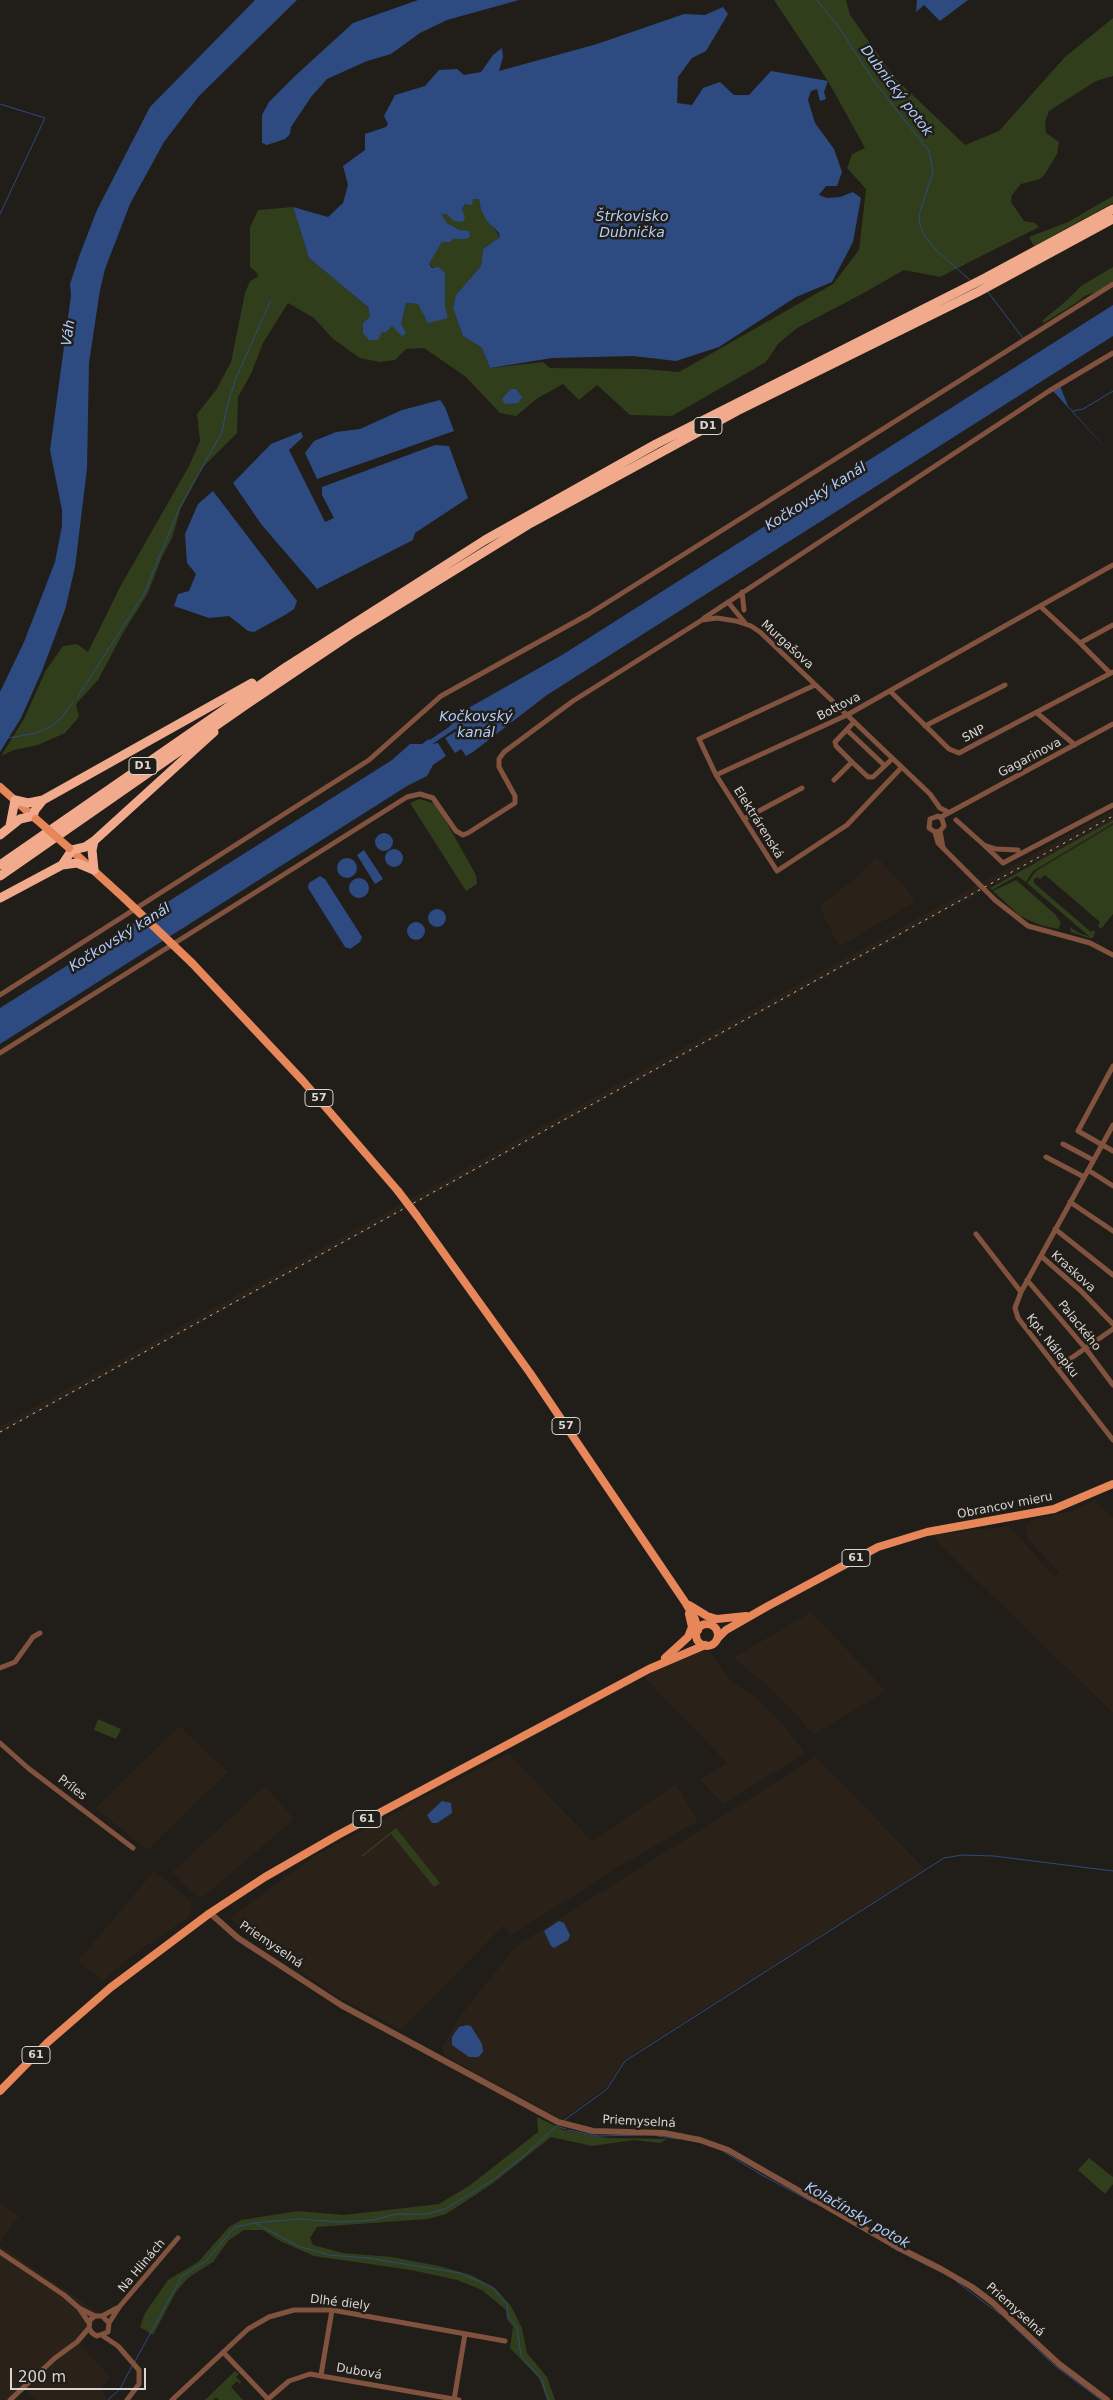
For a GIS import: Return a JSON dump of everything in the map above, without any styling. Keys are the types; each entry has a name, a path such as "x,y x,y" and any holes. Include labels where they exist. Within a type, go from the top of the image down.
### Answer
{"highway":[{"name":"D1","path":"984,284 1113,209"},
{"name":"D1","path":"0,876 247,704 401,602 585,492 737,411 1113,219"},
{"name":"D1","path":"0,865 286,667 442,566 580,485 732,404 974,289"},
{"path":"10,826 14,799 28,803 43,800 273,670 286,667"},
{"path":"0,898 62,865 68,860 70,849 85,847 94,841 247,704"},
{"path":"0,835 26,816 34,818 35,810 43,800"},
{"path":"62,865 77,863 94,870 92,854 94,841"}],"main road":[{"name":"57","path":"0,787 94,870 192,963 303,1081 398,1191 509,1342 685,1602 695,1619 697,1632"},
{"name":"Obrancov mieru","path":"753,1615 878,1547 927,1532 1046,1511 1113,1484"},
{"name":"57","path":"685,1602 702,1620 712,1625"},
{"path":"685,1602 699,1612 717,1619 753,1615"},
{"path":"649,1669 684,1643 688,1637 691,1621 685,1602"},
{"name":"61","path":"0,2091 48,2042 110,1988 210,1913 282,1867 338,1835 649,1669 674,1657 712,1644 726,1630 753,1615"},
{"name":"61","path":"674,1657 690,1645 704,1624 725,1626 744,1620"},
{"path":"712,1625 718,1633 717,1639"},
{"path":"697,1632 699,1641 705,1645"}],"street":[{"path":"0,995 369,760 441,696 588,614 1113,284"},
{"path":"0,1053 407,797 420,794 433,798 456,831 463,835 468,834 515,803 516,796 500,770 498,761 504,752 573,702 702,620 1049,391 1113,353"},
{"name":"Bottova","path":"716,775 846,715 1113,565"},
{"path":"742,592 744,610"},
{"path":"728,602 745,624"},
{"path":"1040,606 1112,672"},
{"name":"Murgašova","path":"702,620 724,619 745,624 765,636 930,794 940,808 948,812"},
{"path":"1080,643 1113,624"},
{"name":"SNP","path":"890,691 950,749 959,752 1037,713 1112,672"},
{"path":"716,775 699,742 701,736 815,685"},
{"path":"925,726 1005,685"},
{"path":"1037,713 1075,745"},
{"path":"854,722 835,742 836,746 852,762 868,777 873,777 892,759"},
{"name":"Gagarinova","path":"939,818 1113,724"},
{"path":"847,730 884,765"},
{"path":"834,780 852,762"},
{"name":"Elektrárenská","path":"716,775 777,871 847,825 901,768"},
{"path":"744,819 802,788"},
{"path":"930,794 943,828 937,832"},
{"path":"956,820 1003,863 1113,805"},
{"path":"939,818 940,808"},
{"name":"Gagarinova","path":"939,818 948,812 956,810"},
{"path":"937,832 928,826 930,819 939,818"},
{"path":"937,832 938,844 995,900 1028,926 1086,941 1113,955"},
{"path":"984,845 996,850 1018,850"},
{"path":"1113,1066 1078,1131 1113,1151"},
{"name":"Kpt. Nálepku","path":"1113,1126 1027,1280 1015,1308 1018,1318 1113,1440"},
{"path":"1063,1144 1093,1160"},
{"path":"1046,1157 1084,1176"},
{"path":"1088,1170 1113,1186"},
{"path":"1070,1202 1113,1231"},
{"path":"1056,1229 1113,1275"},
{"path":"976,1234 1021,1292"},
{"name":"Kraskova","path":"1041,1256 1081,1291 1113,1324"},
{"name":"Palackého","path":"1027,1280 1086,1349 1113,1385"},
{"path":"1057,1368 1113,1329"},
{"path":"0,1668 15,1662 33,1637 40,1633"},
{"name":"Príles","path":"0,1743 28,1768 133,1848"},
{"name":"Priemyselná","path":"210,1913 238,1938 341,2005 560,2122 594,2131 664,2133 700,2140 721,2147 897,2247 964,2282 992,2302 1059,2364 1107,2400"},
{"name":"Na Hlinách","path":"109,2323 120,2306 178,2238"},
{"path":"0,2252 58,2291 79,2308 95,2316 102,2316 109,2323 109,2330 118,2346"},
{"name":"Na Hlinách","path":"102,2316 120,2306"},
{"path":"79,2308 94,2335"},
{"name":"Dlhé diely","path":"172,2400 248,2329 269,2317 301,2309 332,2310 505,2341"},
{"path":"321,2375 332,2310"},
{"path":"77,2342 95,2316"},
{"path":"103,2336 109,2330"},
{"path":"456,2400 465,2334"},
{"path":"10,2400 54,2358 77,2342 94,2335 103,2336 118,2346 139,2370 140,2380 127,2400"},
{"path":"222,2352 268,2400"},
{"name":"Dubová","path":"268,2400 289,2381 298,2376 321,2375 456,2400"}],"shaded area":[{"path":"1113,810 1113,832 1042,873 1035,862 0,1434 0,1426"},
{"path":"877,857 906,888 915,902 839,947 819,906 851,882"},
{"path":"1095,1500 1113,1518 1113,1713 938,1543 933,1535 1009,1526 1055,1577 1059,1573 1028,1539 1026,1526 1034,1519 1069,1512"},
{"path":"811,1612 886,1691 814,1734 770,1688 733,1658"},
{"path":"702,1648 710,1651 728,1677 738,1686 754,1695 785,1727 805,1753 723,1804 700,1780 727,1763 644,1677 693,1650"},
{"path":"179,1726 228,1772 147,1850 96,1808"},
{"path":"508,1753 592,1841 676,1784 698,1821 615,1869 510,1936 504,1925 401,2030 340,1998 245,1934 231,1917 316,1855"},
{"path":"816,1757 925,1869 625,2059 606,2087 560,2119 444,2055 443,2045 458,2019 516,1946"},
{"path":"265,1786 294,1819 202,1898 187,1888 174,1873 170,1874"},
{"path":"154,1871 191,1901 192,1908 189,1917 131,1956 103,1981 78,1961"},
{"path":"0,2202 19,2216 0,2242"},
{"path":"0,2245 99,2313 77,2341 110,2377 100,2390 107,2398 105,2400 36,2400 25,2389 11,2400 0,2400"}],"green space":[{"path":"774,0 846,0 850,15 894,77 965,145 999,131 1065,57 1113,18 1113,76 1096,81 1049,111 1045,122 1046,133 1059,142 1057,154 1040,179 1021,184 1012,195 1011,202 1024,221 1035,223 1039,227 940,277 904,270 797,328 778,344 766,362 672,416 630,415 597,385 579,400 563,384 538,398 516,416 500,413 466,377 424,348 406,349 395,360 380,362 360,358 333,339 314,318 288,303 263,343 251,374 238,397 237,433 203,467 181,508 172,538 162,557 148,593 123,633 98,680 76,704 79,717 65,733 38,745 14,750 1,756 24,719 46,670 63,646 77,644 88,652 120,587 189,466 200,441 197,414 216,390 231,362 245,293 250,281 258,277 257,273 250,267 250,227 258,210 293,207 309,258 368,307 370,317 382,332 392,326 397,329 401,324 406,303 418,304 425,318 448,318 445,306 444,283 446,278 429,264 442,242 454,238 467,239 460,230 447,223 440,214 465,217 462,209 465,204 473,199 479,199 481,210 500,237 483,249 481,266 456,295 453,308 463,336 482,348 490,368 543,362 550,368 644,369 679,372 833,284 859,250 866,189 847,168 852,154 865,148 828,81"},
{"path":"1113,196 1113,203 1034,246 1029,237 1068,222"},
{"path":"1113,267 1113,281 1096,292 1084,296 1044,323 1042,321 1081,286"},
{"path":"420,799 436,804 476,875 477,884 466,891 410,803"},
{"path":"1113,820 1113,823 1033,871 1026,882 1017,876 992,890 990,888"},
{"path":"1113,825 1113,914 1101,929 1098,926 1100,922 1045,875 1040,879 1037,877 1034,879 1034,883 1091,932 1094,930 1093,938 1089,938 1071,932 1070,927 1090,937 1027,883 1036,871"},
{"path":"1016,880 1055,914 1061,923 1058,929 1040,925 1020,916 993,891"},
{"path":"98,1719 121,1729 116,1739 94,1730"},
{"path":"396,1828 440,1883 434,1887 391,1834 361,1856"},
{"path":"537,2117 564,2130 606,2138 667,2139 660,2143 634,2140 592,2146 551,2137 492,2184 446,2214 428,2219 317,2227 310,2238 313,2245 343,2253 392,2257 439,2266 471,2275 495,2288 511,2306 522,2328 527,2353 547,2377 555,2400 547,2400 539,2378 510,2348 513,2327 507,2319 506,2310 482,2290 457,2280 411,2270 314,2256 280,2241 263,2230 244,2230 228,2241 213,2262 188,2278 176,2292 153,2335 140,2327 145,2313 168,2280 198,2262 229,2227 241,2220 298,2211 344,2215 439,2204 469,2186 538,2132"},
{"path":"1089,2158 1113,2177 1113,2184 1105,2194 1078,2170"},
{"path":"235,2371 239,2374 236,2377 241,2382 240,2384 237,2381 231,2387 243,2400 219,2400 216,2397 213,2400 205,2400"}],"water":[{"name":"Váh","path":"255,0 297,0 199,96 164,142 130,204 105,269 89,363 87,469 75,567 65,610 42,671 21,718 0,752 0,692 24,642 55,562 62,526 62,510 50,450 71,295 70,284 80,254 97,210 150,107"},
{"path":"418,0 519,0 447,20 420,33 391,54 367,61 327,79 311,97 291,127 290,134 285,139 267,145 262,143 262,115 269,102 296,75 353,23"},
{"path":"917,0 968,0 940,21 924,5 916,12"},
{"name":"Štrkovisko Dubnička","path":"723,7 728,14 706,51 692,58 678,77 677,103 692,105 703,88 720,82 734,95 749,95 771,71 828,81 824,92 826,99 820,101 817,89 811,91 808,100 815,123 834,149 842,172 837,186 826,186 819,195 827,198 840,197 853,192 861,198 853,242 832,282 796,297 719,347 676,361 633,356 552,358 490,368 482,348 463,336 453,308 456,295 481,266 483,249 500,237 499,233 487,221 481,210 479,199 473,199 472,205 465,204 462,209 465,217 463,222 454,221 448,215 441,214 447,223 460,230 469,231 470,236 467,239 454,238 450,242 442,242 429,264 432,268 439,267 445,273 445,306 448,318 428,323 418,304 406,303 401,324 406,333 402,336 392,326 386,332 382,332 378,340 369,340 363,333 363,323 370,317 368,307 309,258 293,207 328,217 343,203 348,185 343,166 365,150 365,134 386,127 388,124 384,116 395,95 425,86 439,70 457,69 464,75 481,72 493,55 502,48 503,57 499,71 597,44 684,14 705,15"},
{"name":"Kočkovský kanál","path":"1113,305 1113,336 547,695 473,752 466,756 461,749 455,753 445,738 457,731 455,728 452,730 449,727 452,724 449,719 562,655"},
{"path":"1060,386 1068,406 1113,456 1053,391"},
{"path":"511,389 516,389 522,397 518,403 505,404 502,399"},
{"path":"440,400 445,407 454,431 317,479 305,453 314,441 336,432 360,429 402,410"},
{"path":"301,432 303,437 289,450 325,522 334,518 322,495 322,487 435,445 449,446 468,498 415,533 413,540 317,589 261,524 233,483 271,444"},
{"path":"213,491 297,601 294,609 254,632 248,631 229,616 209,618 174,606 178,594 189,591 196,574 187,563 185,534 198,504"},
{"path":"429,739 432,744 438,743 446,756 433,765 427,776 407,786 0,1044 0,1008 392,760 410,744 422,744"},
{"path":"384,833 390,836 393,842 390,848 384,851 378,848 375,842 378,836"},
{"path":"394,849 400,852 403,858 400,864 394,867 388,864 385,858 388,852"},
{"path":"364,850 383,879 375,884 357,855"},
{"path":"343,858 351,858 357,864 357,872 351,878 343,878 337,872 337,864"},
{"path":"320,876 325,879 362,937 360,942 350,949 345,947 308,888 309,883"},
{"path":"355,878 363,878 369,884 369,892 363,898 355,898 349,892 349,884"},
{"path":"437,909 443,912 446,918 443,924 437,927 431,924 428,918 431,912"},
{"path":"416,922 422,925 425,931 422,937 416,940 410,937 407,931 410,925"},
{"path":"442,1801 451,1803 452,1813 437,1823 432,1823 427,1815"},
{"path":"559,1921 564,1923 570,1935 568,1940 554,1948 551,1946 544,1931"},
{"path":"471,2026 482,2044 483,2052 478,2057 469,2057 452,2045 452,2037 459,2027"}],"waterway":[{"name":"Dubnický potok","path":"817,0 838,26 874,81 929,151 933,172 919,215 920,225 924,235 937,251 970,280"},
{"path":"0,104 45,118 0,214"},
{"name":"Dubnický potok","path":"988,292 1023,338"},
{"path":"77,698 144,594 179,509 222,432 227,406 236,378 271,300"},
{"path":"1073,411 1083,409 1113,391"},
{"path":"9,738 36,733 50,727 61,718 73,702"},
{"name":"Kočkovský kanál","path":"425,746 455,726"},
{"path":"563,2121 607,2089 625,2061 944,1858 962,1855 994,1856 1113,1871"},
{"name":"Kolačínsky potok","path":"134,2363 182,2276 206,2261 235,2227 254,2223 298,2219 343,2222 374,2220 396,2214 427,2214 445,2209 493,2180 524,2156 556,2126 566,2129"},
{"name":"Kolačínsky potok","path":"568,2130 598,2136 642,2135"},
{"name":"Kolačínsky potok","path":"658,2136 679,2139"},
{"name":"Kolačínsky potok","path":"724,2152 814,2203"},
{"path":"255,2223 298,2246 329,2255 368,2258 460,2273 492,2287 507,2304 508,2317 517,2327 521,2356 542,2380 548,2400"},
{"name":"Kolačínsky potok","path":"891,2247 941,2272"},
{"name":"Kolačínsky potok","path":"957,2282 1000,2314"},
{"name":"Kolačínsky potok","path":"1008,2321 1055,2366 1101,2400"},
{"name":"Kolačínsky potok","path":"108,2400 120,2389 132,2366"}],"railway":[{"path":"0,1432 1113,816"}]}
